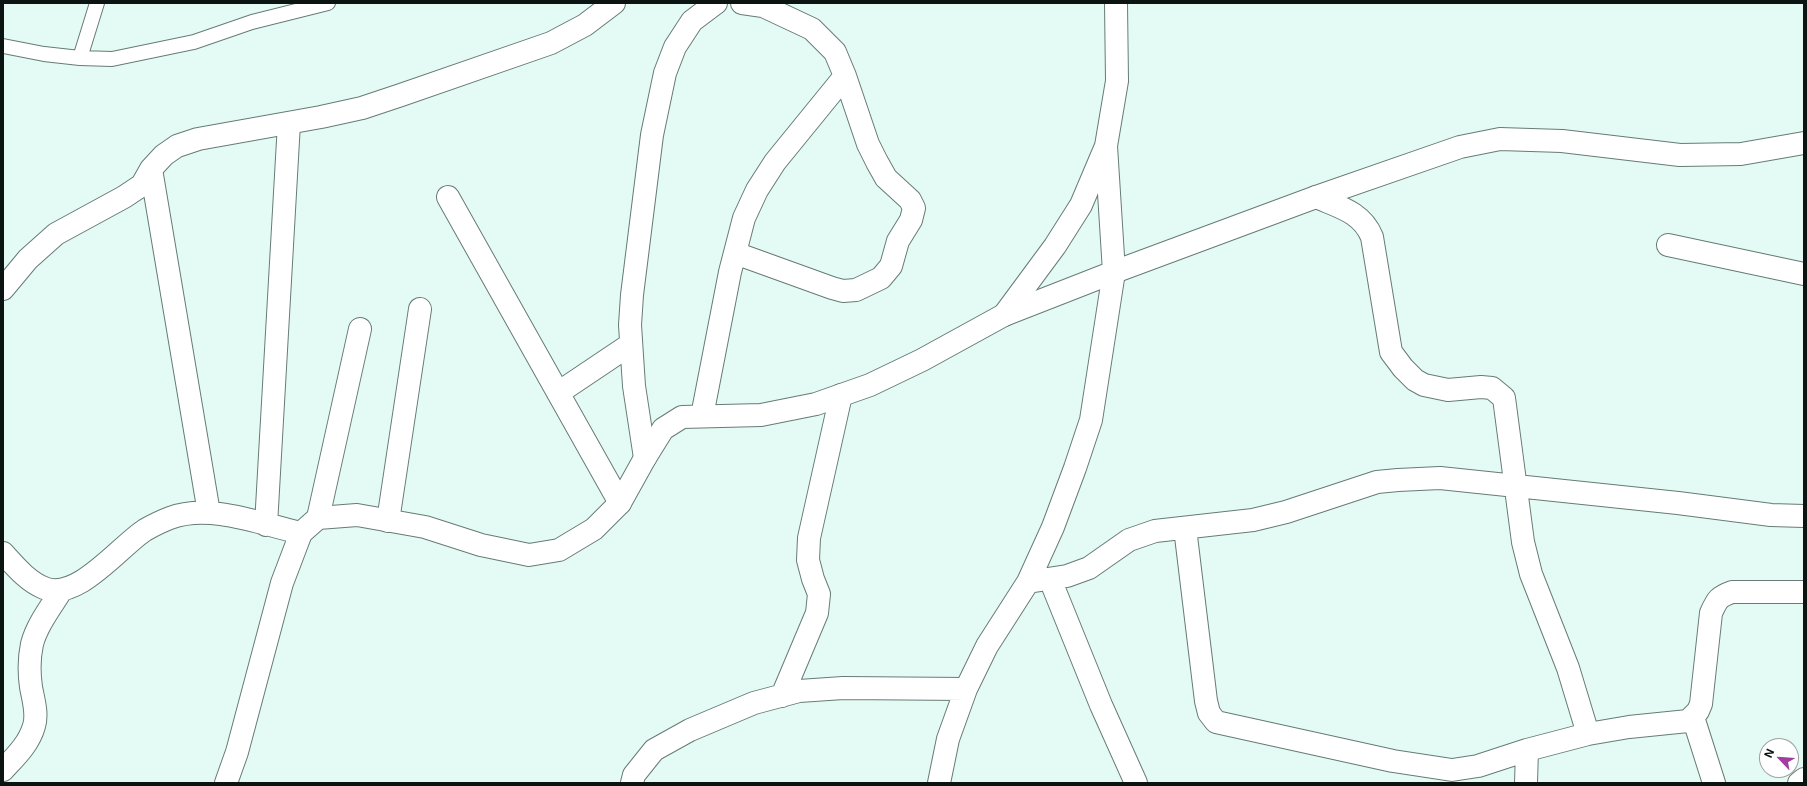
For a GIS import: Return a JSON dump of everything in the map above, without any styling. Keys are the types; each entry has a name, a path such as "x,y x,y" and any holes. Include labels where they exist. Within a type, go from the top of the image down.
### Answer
{"street":[{"path":"3,289 28,259 56,234 124,197 142,185 151,169 164,155 177,146 198,139 362,108 551,43 585,25 614,3"},
{"path":"645,458 634,386 631,344 632,295 650,151 665,73 675,47 692,21 716,3"},
{"path":"735,253 843,290 856,290 881,278 891,266 898,241 911,220 914,208 910,200 886,178 877,162 868,144 845,76 835,52 812,29 763,6 742,3"},
{"path":"1004,315 1055,246 1082,205 1106,146 1118,81 1116,3"},
{"path":"702,416 735,253 744,218 757,190 775,162 845,76"},
{"path":"266,525 289,123"},
{"path":"318,518 357,515 425,527 481,545 529,555 559,550 594,529 620,503 663,429 682,417 760,415 816,404 870,385 922,360 1004,315 1114,272 1316,197 1460,147 1500,139 1562,141 1680,155 1741,154 1804,144"},
{"path":"939,783 948,739 966,689 987,646 1028,582 1056,519 1091,420 1114,272 1106,146"},
{"path":"151,169 209,513"},
{"path":"448,197 620,503"},
{"path":"1316,197 1360,218 1368,226 1372,237 1391,352 1414,380 1424,385 1448,390 1481,387 1492,388 1504,398 1523,542 1531,574 1568,668 1588,734"},
{"path":"1668,245 1804,274"},
{"path":"388,521 420,309"},
{"path":"226,783 237,752 282,583 301,533 318,518 360,329"},
{"path":"558,393 631,344"},
{"path":"782,696 817,612 819,594 808,560 809,538 841,395"},
{"path":"1028,582 1067,576 1089,568 1130,540 1155,531 1253,520 1286,512 1377,482 1440,478 1678,503 1772,515 1804,516"},
{"path":"3,553 28,579 45,589 61,591 85,580 145,530 170,518 196,513 220,514 301,533"},
{"path":"1185,528 1206,700 1209,713 1216,722 1393,761 1452,770 1478,766 1526,750 1588,734 1629,727 1688,721 1693,717 1701,704 1711,613 1716,602 1721,596 1732,592 1804,592"},
{"path":"1050,578 1101,705 1136,783"},
{"path":"3,770 24,748 34,725 35,708 31,685 30,660 32,643 61,591"},
{"path":"632,783 634,776 654,750 690,730 746,706 799,691 843,688 966,689"},
{"path":"1693,717 1714,783"},
{"path":"1526,750 1526,783"},
{"path":"1799,783 1804,779"}],"lane":[{"path":"80,58 97,3"},
{"path":"3,46 44,54 80,58 112,58 194,42 252,22 328,3"}]}
